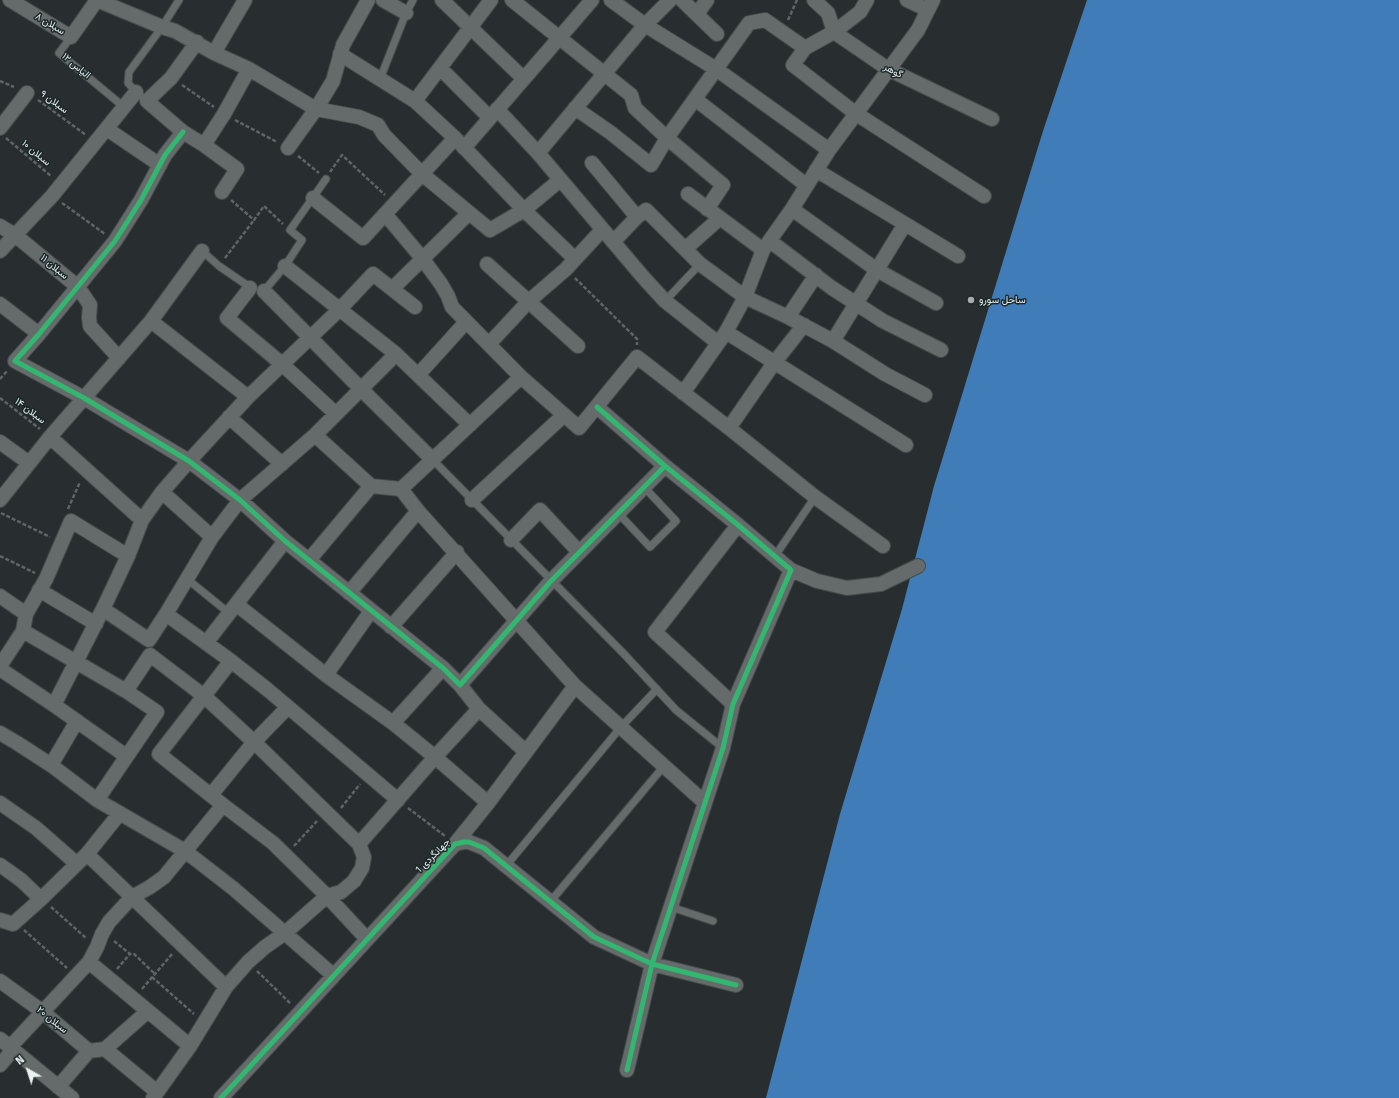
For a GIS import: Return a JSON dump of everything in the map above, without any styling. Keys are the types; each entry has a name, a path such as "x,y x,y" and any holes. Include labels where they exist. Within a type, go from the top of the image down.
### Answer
{"street":[{"name":"سبلان ۸","path":"10,0 70,36"},
{"name":"الیاس ۱۲","path":"70,36 97,0"},
{"path":"97,0 175,31 197,42 214,53 249,69 316,109 359,117 378,125 384,135 422,174 490,230 524,210 560,180"},
{"path":"214,53 245,0"},
{"path":"288,148 316,109 333,81 343,44 368,0"},
{"path":"383,0 406,13"},
{"path":"442,0 523,78"},
{"path":"415,101 491,0"},
{"path":"512,0 631,95 635,108 667,138 723,185 707,209"},
{"path":"313,198 362,238 422,174 493,113 592,0"},
{"path":"611,0 645,25 716,69 829,150"},
{"path":"538,153 645,25 670,0"},
{"path":"682,0 717,34"},
{"path":"697,14 707,0"},
{"path":"814,0 828,13 834,32"},
{"path":"867,0 860,12 834,32 805,48 794,65 855,113 984,196"},
{"path":"683,393 722,337 745,297 767,245 792,209 829,150 918,30 930,5 906,0"},
{"path":"575,108 611,133 651,165 667,138 748,23 765,20 805,48"},
{"name":"گوهر","path":"834,32 888,69 992,119"},
{"path":"197,42 171,78 147,102 183,132 237,169 222,192"},
{"path":"340,54 415,101 459,143 524,210 570,264"},
{"path":"440,68 538,153 602,230 665,301 722,337 774,363 906,445"},
{"path":"204,146 249,69"},
{"path":"0,251 52,196 136,92"},
{"path":"3,133 27,93"},
{"path":"695,99 806,185"},
{"path":"107,129 160,165"},
{"path":"183,132 165,155 141,200 116,241 15,361 84,398 188,461 240,500 285,541 443,668 460,685 479,709 526,752"},
{"path":"592,163 637,217"},
{"path":"816,170 958,256"},
{"path":"688,194 720,218 816,275 856,304 883,321 942,350"},
{"path":"390,209 444,290 452,307 521,377 579,428 637,357 815,497 883,546"},
{"path":"792,209 877,270 936,303"},
{"path":"613,242 637,217 646,210 700,264 745,297 788,316 833,341 885,374 925,395"},
{"path":"392,289 469,213"},
{"path":"685,249 720,218"},
{"path":"833,341 905,224"},
{"name":"سبلان ۱۱","path":"0,226 15,235 78,288 90,306 88,317 90,326 119,358"},
{"path":"490,344 529,301 570,264 602,230"},
{"path":"0,500 50,437 151,321 202,251"},
{"path":"487,264 578,346"},
{"path":"285,266 396,354 470,425"},
{"path":"54,705 104,609 128,556 142,520 162,492 188,461 248,397 340,310 373,274 415,307"},
{"path":"788,316 816,275"},
{"path":"250,288 227,318 282,364 336,414"},
{"path":"264,291 432,459"},
{"path":"0,304 39,334"},
{"path":"151,321 248,397"},
{"path":"418,375 466,322"},
{"path":"729,428 774,363 804,325"},
{"path":"104,609 149,640 212,537 240,500 314,435 396,354"},
{"path":"401,489 521,377"},
{"path":"597,407 665,466 791,570 817,581 847,588 880,584 918,566"},
{"path":"472,500 564,416"},
{"path":"229,417 282,464"},
{"path":"314,435 371,486 401,489 575,686 704,802"},
{"path":"50,437 142,520"},
{"path":"0,442 29,463"},
{"path":"460,685 551,581 665,466"},
{"path":"309,560 371,486"},
{"path":"162,492 212,537"},
{"path":"349,593 418,510"},
{"path":"511,540 540,510 579,552"},
{"path":"126,756 0,668 22,631 26,614 42,585 71,521 128,556"},
{"path":"733,704 655,632 738,525"},
{"path":"206,643 285,541"},
{"path":"392,627 457,552"},
{"path":"627,1070 652,964 723,748 733,704 791,570"},
{"path":"42,585 96,624"},
{"path":"0,596 26,614"},
{"path":"232,608 393,723 488,803"},
{"path":"326,675 371,611"},
{"path":"166,614 230,661 288,707 398,800"},
{"path":"22,631 126,691 157,712 97,800"},
{"path":"105,1049 155,1095 190,1046 226,987 248,962 265,947 285,933 327,896 341,892 354,881 362,868 364,857 359,844 254,742 204,696 150,655 126,691"},
{"path":"230,661 159,754 273,843 367,938"},
{"path":"393,723 443,668"},
{"path":"455,844 488,803 575,686"},
{"path":"211,795 254,742 288,707"},
{"path":"359,844 479,709"},
{"path":"51,765 77,721"},
{"path":"0,733 51,765 97,800 185,851 234,889 333,975"},
{"path":"0,803 36,828 77,864"},
{"path":"0,1065 8,1045 43,1012 88,962 109,922 132,897 164,877 223,805"},
{"path":"6,922 41,899 87,854 120,813"},
{"name":"جهانگردی 1","path":"221,1098 455,844 469,842 484,848 594,937 652,964 736,985"},
{"path":"87,854 226,987"},
{"path":"0,865 21,880 41,899"},
{"path":"88,962 134,998 190,1046"},
{"name":"سبلان ۲۰","path":"0,981 43,1012 89,1051"},
{"path":"58,1087 89,1051 105,1049 148,1011"},
{"path":"8,1045 70,1097"}],"lane":[{"path":"147,102 128,83 129,72 162,27 179,0"},
{"path":"380,78 406,13 414,0"},
{"name":"الیاس ۱۲","path":"70,36 59,53 124,107"},
{"path":"202,251 219,266 250,288 264,291 285,266 302,240 290,230 326,178"},
{"path":"665,301 700,264"},
{"path":"432,459 676,710 723,748"},
{"path":"618,513 650,547 676,521 644,487"},
{"path":"775,556 815,497"},
{"path":"187,580 232,608"},
{"path":"506,866 621,727 657,689"},
{"path":"550,902 664,766"},
{"path":"671,907 713,921"}],"path":[{"path":"782,32 797,0"},
{"path":"171,78 224,114 288,148 326,178 342,156 390,209"},
{"path":"222,192 254,220"},
{"path":"52,196 116,241"},
{"path":"219,266 264,206 290,230"},
{"path":"570,264 637,339 637,357"},
{"path":"71,521 65,516 86,469"},
{"path":"0,513 62,542"},
{"path":"0,556 42,585"},
{"path":"286,855 329,815 368,774"},
{"path":"398,800 455,844"},
{"path":"41,899 98,943 116,942 130,954 134,954 155,974"},
{"path":"6,922 26,931 76,976"},
{"path":"134,998 181,944"},
{"path":"109,978 130,954"},
{"path":"248,962 299,1012"},
{"path":"152,977 197,1016"}],"water":[{"path":"1087,0 1399,0 1399,1098 766,1098 840,814 902,609 934,486 1043,131"}],"cycle path":[{"path":"183,132 165,155 141,200 115,241 15,361 84,398 189,461 240,500 285,541 443,668 460,685 551,581 665,466"},
{"path":"597,407 665,466 791,570 733,704 723,748 652,964 627,1070"},
{"path":"221,1098 455,844 464,842 469,842 484,848 594,937 652,964 736,985"}],"place":[{"name":"ساحل سورو","path":"971,300"}]}
